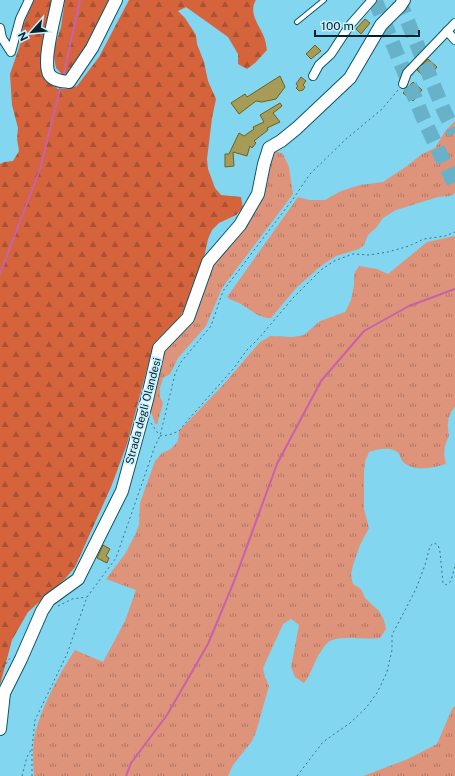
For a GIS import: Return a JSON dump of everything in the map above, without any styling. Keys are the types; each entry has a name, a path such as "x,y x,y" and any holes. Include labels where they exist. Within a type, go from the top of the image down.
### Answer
{"main road":[{"path":"58,0 46,58 50,74 57,81 69,82 92,48 116,0"},
{"name":"Strada degli Olandesi","path":"0,729 4,693 22,659 42,611 50,600 78,579 122,491 147,400 159,348 188,318 208,262 240,224 258,194 269,148 281,141 297,128 350,78 381,25 404,0"}],"street":[{"path":"0,28 2,38 11,52 20,19 29,0"},
{"path":"312,76 319,64 331,54 350,25 372,0"},
{"path":"403,84 407,73 455,23"},
{"path":"447,31 455,40"}],"lane":[{"path":"297,22 324,0"}],"path":[{"path":"32,776 32,748 35,720 67,654 87,597 116,558 155,446 160,436 175,374 181,362 211,326 223,291 293,199 310,174 345,140 382,109 403,84"},
{"path":"160,436 169,435 180,431 234,368 246,351 293,298 321,270 334,261 353,254 369,255 388,252 409,246 424,239 445,236 455,232"},
{"path":"297,776 323,742 350,723 366,708 378,693 387,672 392,650 392,635 416,589 430,546 434,543 438,545 443,583 446,585 451,581 455,566"},
{"path":"58,606 72,599 87,597"},
{"path":"22,776 27,757 32,748"}],"green space":[{"path":"34,0 55,0 45,74 49,83 58,89 68,89 77,86 99,57 129,0 256,0 253,10 254,16 263,35 267,50 247,69 238,64 238,54 228,37 186,7 178,11 185,18 196,35 197,44 204,62 208,81 216,99 207,159 208,169 215,188 221,195 241,197 243,208 236,215 219,223 212,230 208,239 204,258 187,305 178,320 163,334 151,354 127,444 111,487 75,567 65,579 28,612 12,640 0,685 0,164 13,161 19,151 17,139 18,128 12,105 10,74 20,45 23,25"},
{"path":"65,0 111,0 81,58 73,70 63,75 56,68 54,57"},
{"path":"455,121 455,193 450,196 438,197 396,210 383,218 376,228 368,235 364,245 359,249 336,256 321,266 296,288 271,318 258,315 227,297 298,197 310,200 325,200 341,191 360,185 383,182 422,154 435,148 446,130"},
{"path":"271,149 283,154 289,167 293,194 222,288 206,326 178,358 170,374 163,378 160,388 160,397 163,403 157,425 151,412 150,400 162,349 178,335 211,264 238,235"},
{"path":"455,236 455,407 450,414 448,421 449,436 444,453 446,464 430,468 413,467 403,462 396,451 389,449 369,452 365,462 364,509 369,528 360,545 351,575 353,584 361,589 365,598 379,611 384,620 386,629 380,638 340,638 330,641 320,652 304,683 295,677 291,667 299,625 291,619 283,624 263,668 269,686 256,732 252,741 233,765 228,776 34,776 34,740 39,720 52,689 64,668 75,650 103,662 125,621 136,590 106,579 125,554 135,535 139,525 140,503 155,461 162,453 171,449 178,441 179,431 223,385 259,343 270,336 293,337 304,335 320,321 345,312 351,300 354,285 354,274 359,266 377,269 388,274 427,242"},
{"path":"455,706 455,776 363,776 408,759 437,744 452,709"}],"building":[{"path":"365,19 370,23 361,34 356,29"},
{"path":"315,45 321,51 311,59 306,54"},
{"path":"428,59 437,67 427,79 417,70"},
{"path":"280,76 285,87 276,99 262,102 256,101 239,114 231,103 245,94 247,97"},
{"path":"301,77 306,81 303,85 305,87 303,90 299,91 296,88 298,86 296,84"},
{"path":"413,82 422,90 413,101 403,93"},
{"path":"280,103 282,106 273,113 280,122 267,128 268,130 254,141 256,143 252,148 250,146 247,156 233,152 234,166 225,167 225,154 229,154 239,133 244,136 254,129 253,127 264,122 260,115"},
{"path":"103,545 110,549 106,556 109,558 107,563 97,558"}],"waterway":[{"path":"63,77 80,0"},
{"path":"0,274 40,169 61,85"},
{"path":"126,776 131,763 167,715 208,644 235,579 277,464 321,381 364,331 409,306 455,289"}],"tunnel":[{"path":"375,0 424,120 455,185"},
{"path":"399,0 444,111 455,133"}]}
